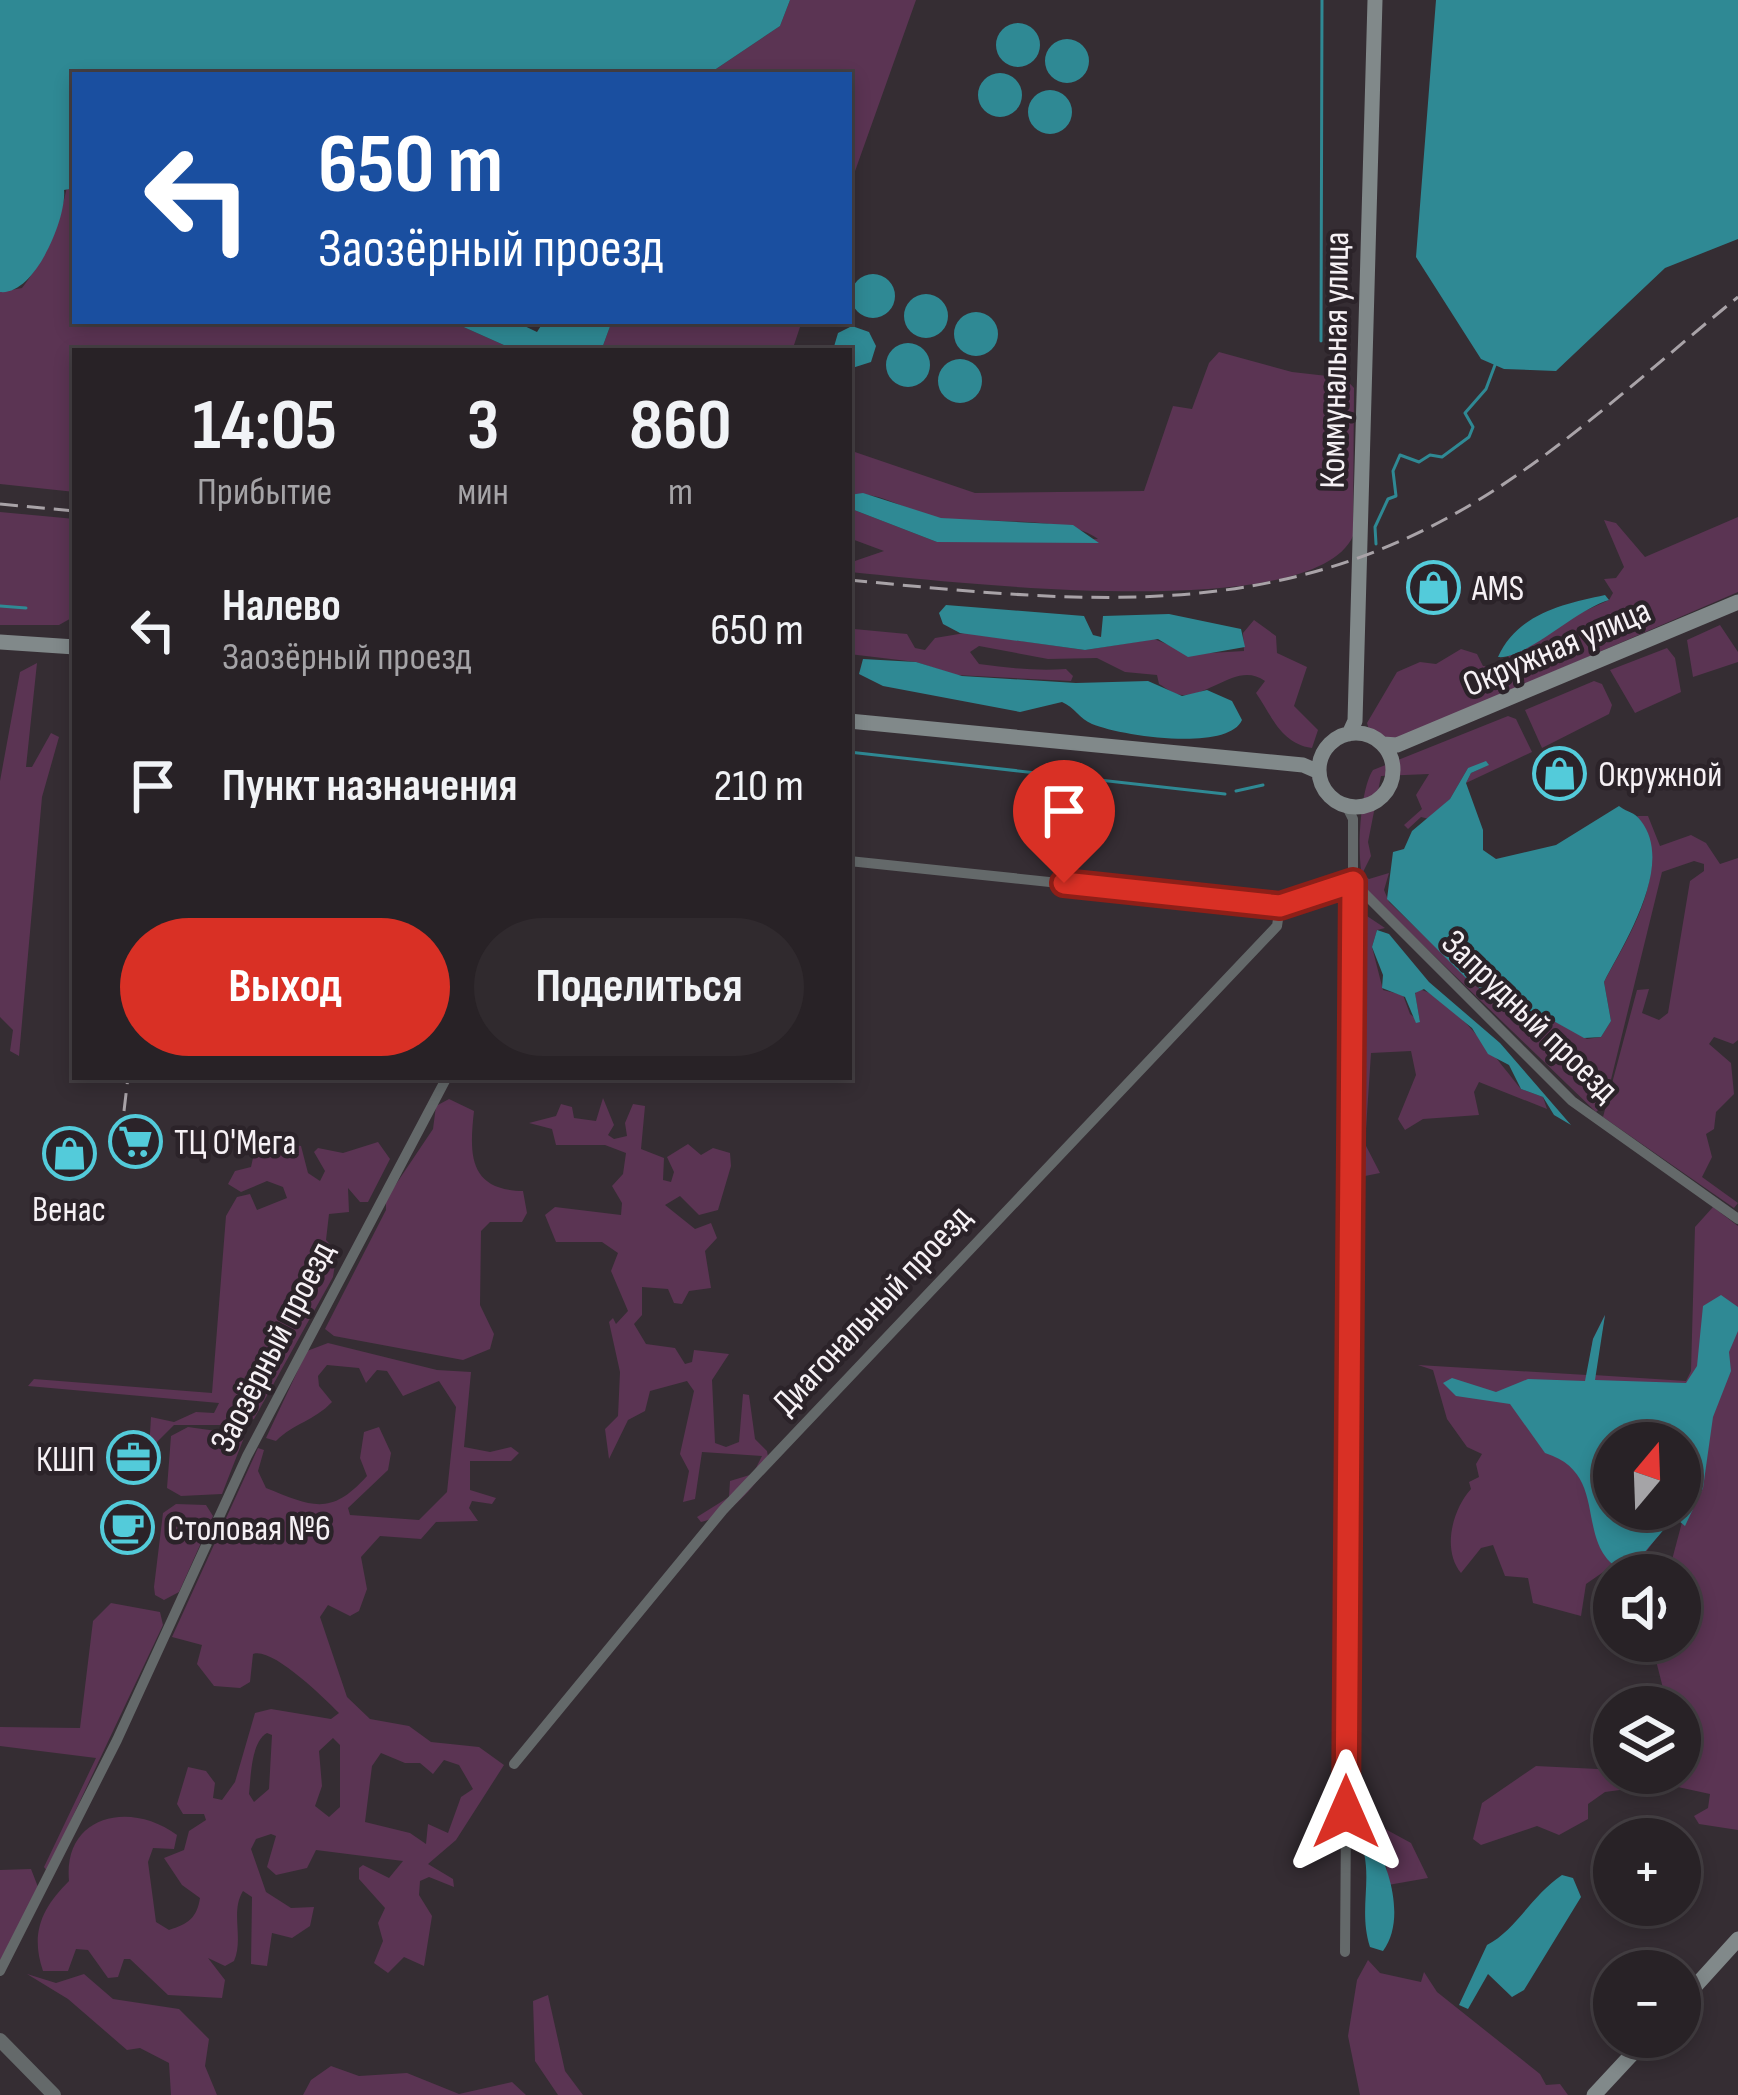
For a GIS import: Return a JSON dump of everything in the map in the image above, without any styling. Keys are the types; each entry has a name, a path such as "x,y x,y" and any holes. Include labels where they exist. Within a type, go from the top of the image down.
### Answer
{"main road":[{"name":"Коммунальная улица","path":"1355,730 1375,0"},
{"name":"Окружная улица","path":"1390,748 1738,602"},
{"path":"0,642 72,647"},
{"path":"852,721 1314,765"},
{"path":"1355,730 1390,748 1390,786 1373,803 1353,810 1328,795 1314,765 1335,739 1355,730"},
{"path":"1701,1980 1738,1939"},
{"path":"1594,2095 1628,2058"}],"street":[{"path":"1345,1952 1353,810"},
{"path":"852,861 1280,906 1353,882"},
{"name":"Запрудный проезд","path":"1353,882 1572,1101 1738,1219"},
{"name":"Диагональный проезд","path":"514,1764 723,1510 1276,926 1280,906"},
{"name":"Заозёрный проезд","path":"0,1971 117,1740 247,1456 445,1080"},
{"path":"0,2040 54,2095"}],"shaded area":[{"path":"790,0 916,0 852,180 852,72 711,72 780,26"},
{"path":"67,187 72,188 72,324 457,324 510,348 72,348 72,492 0,484 0,292 22,288 56,227"},
{"path":"611,324 801,324 793,348 602,348"},
{"path":"1219,352 1292,372 1345,378 1354,388 1353,536 1323,564 1270,581 1119,591 852,572 852,562 884,551 852,539 852,509 937,542 1098,539 1067,526 940,518 873,496 852,495 852,451 975,493 1144,491 1173,406 1192,409 1209,363"},
{"path":"0,512 72,519 72,618 59,625 0,625"},
{"path":"1738,517 1738,592 1400,738 1383,740 1370,734 1367,723 1397,672 1420,662 1436,664 1461,649 1477,654 1483,666 1494,666 1560,622 1609,600 1613,593 1604,579 1616,578 1624,567 1604,520 1616,523 1645,557"},
{"path":"1254,620 1276,636 1277,653 1307,667 1294,706 1318,730 1312,748 1293,741 1279,728 1256,693 1265,681 1255,676 1236,677 1181,695 1159,684 1157,675 1125,672 1097,658 1048,659 979,646 970,652 979,664 1066,669 1073,676 1071,681 956,675 916,662 852,654 854,629 907,634 915,648 925,650 935,638 965,633 1085,650 1154,639 1192,654 1244,651 1243,633"},
{"path":"1720,625 1738,652 1738,662 1693,677 1687,640"},
{"path":"1667,648 1675,658 1681,692 1635,713 1610,670"},
{"path":"37,663 26,767 32,767 51,733 59,737 42,797 19,1056 10,1051 13,1030 0,1017 0,781 20,672"},
{"path":"1594,681 1602,684 1612,705 1609,714 1542,748 1525,710"},
{"path":"1508,716 1516,719 1532,752 1466,783 1471,773 1488,765 1468,768 1450,799 1429,819 1421,817 1408,829 1404,825 1422,809 1416,795 1429,774 1381,776 1368,842 1371,856 1362,874 1369,879 1389,873 1384,890 1389,902 1492,1001 1524,1020 1544,1015 1587,1039 1601,1037 1611,1021 1604,982 1635,923 1649,879 1647,836 1637,816 1648,816 1660,846 1691,835 1706,843 1720,864 1738,858 1738,1040 1733,1044 1714,1037 1709,1044 1731,1063 1734,1094 1716,1112 1714,1129 1706,1134 1712,1157 1702,1177 1738,1203 1734,1208 1603,1117 1637,990 1649,989 1642,1013 1659,1020 1668,1013 1690,881 1704,871 1704,864 1694,861 1662,872 1605,1104 1596,1112 1366,890 1363,880 1360,865 1360,830 1364,794 1373,770"},
{"path":"1364,914 1385,928 1377,930 1372,947 1383,990 1403,995 1410,1014 1420,1022 1418,989 1445,1003 1521,1089 1543,1097 1547,1109 1479,1082 1474,1092 1479,1115 1423,1119 1405,1130 1398,1119 1416,1075 1411,1051 1371,1053 1365,1144 1380,1173 1355,1178 1357,922"},
{"path":"603,1098 614,1125 608,1135 614,1139 627,1136 625,1123 633,1104 645,1106 641,1149 664,1158 663,1180 671,1182 674,1172 667,1157 688,1144 701,1155 713,1148 730,1153 731,1166 718,1210 699,1215 680,1196 665,1205 695,1229 711,1223 717,1238 705,1251 711,1288 689,1291 682,1304 674,1303 668,1289 642,1287 642,1315 634,1324 646,1344 675,1348 685,1364 692,1362 694,1350 729,1354 712,1380 715,1443 726,1447 739,1442 743,1394 749,1395 755,1439 767,1451 769,1462 741,1500 701,1522 697,1517 729,1497 730,1481 753,1474 762,1456 702,1452 695,1499 683,1502 689,1471 680,1454 694,1391 687,1381 650,1391 645,1411 628,1420 609,1459 605,1429 618,1416 620,1372 609,1322 613,1318 616,1324 628,1311 611,1271 618,1253 602,1242 556,1242 545,1215 555,1207 621,1215 622,1203 612,1186 623,1174 626,1153 605,1145 556,1145 552,1129 529,1123 556,1116 561,1104 572,1107 574,1118 596,1121"},
{"path":"449,1099 474,1111 473,1155 482,1177 505,1189 523,1191 527,1213 522,1222 490,1222 481,1231 480,1305 494,1334 490,1349 463,1360 334,1336 325,1329 386,1210 386,1199 433,1129 436,1106"},
{"path":"265,1141 301,1146 308,1173 320,1181 325,1171 314,1152 318,1148 343,1153 378,1142 390,1159 368,1202 360,1202 348,1188 349,1212 329,1214 326,1240 337,1252 333,1277 254,1419 235,1425 174,1425 149,1450 151,1417 174,1422 196,1412 214,1413 219,1403 28,1386 34,1379 212,1393 226,1216 237,1197 250,1194 257,1210 287,1198 283,1187 267,1181 241,1192 228,1184 235,1171 251,1167 255,1149"},
{"path":"1713,1207 1738,1226 1738,1830 1701,1824 1701,1818 1694,1816 1708,1808 1710,1794 1701,1792 1701,1686 1662,1686 1656,1662 1701,1662 1701,1554 1674,1554 1680,1530 1701,1530 1701,1422 1593,1422 1593,1530 1662,1530 1644,1554 1593,1554 1593,1579 1586,1584 1581,1616 1533,1603 1528,1578 1505,1576 1493,1545 1481,1548 1461,1573 1455,1564 1452,1530 1471,1489 1469,1482 1479,1477 1476,1464 1482,1454 1467,1447 1447,1419 1433,1370 1418,1365 1587,1375 1593,1339 1605,1315 1594,1375 1686,1381 1691,1371 1695,1227"},
{"path":"328,1343 437,1370 471,1372 464,1447 490,1452 511,1447 519,1453 511,1461 470,1461 470,1490 496,1498 492,1504 472,1501 469,1508 478,1521 436,1522 421,1539 380,1536 361,1557 367,1589 359,1611 350,1616 328,1605 320,1617 347,1697 370,1719 409,1726 431,1742 479,1747 504,1765 456,1840 428,1864 453,1879 454,1887 429,1877 420,1881 419,1895 432,1916 424,1966 404,1957 388,1973 374,1963 383,1941 378,1923 385,1908 359,1879 359,1868 363,1865 389,1878 403,1861 316,1850 307,1868 276,1875 267,1867 276,1836 271,1834 256,1839 251,1849 266,1892 291,1908 314,1907 310,1926 292,1938 272,1933 267,1966 251,1964 252,1897 243,1891 234,1961 225,1966 208,1958 225,1980 222,1998 168,1995 130,1959 124,1959 118,1977 108,1978 88,1950 76,1949 68,1971 43,1971 38,1945 41,1922 69,1881 70,1859 88,1828 103,1820 139,1818 177,1835 174,1849 153,1848 148,1862 156,1922 169,1930 181,1925 194,1915 200,1898 182,1885 164,1858 184,1850 189,1831 206,1820 204,1814 183,1814 177,1804 188,1767 206,1771 215,1783 213,1798 222,1800 235,1782 255,1713 271,1709 331,1719 339,1713 297,1674 261,1654 253,1654 250,1682 240,1688 214,1686 197,1664 202,1645 172,1637 258,1448 264,1450 258,1471 266,1488 321,1504 343,1497 367,1476 360,1458 364,1432 379,1427 391,1453 388,1470 348,1508 350,1515 419,1520 447,1492 456,1407 439,1381 403,1396 387,1371 377,1370 366,1383 359,1368 327,1365 318,1376 319,1386 332,1402 276,1441 266,1438 307,1351","holes":["267,1733 272,1735 269,1789 254,1802 249,1794 253,1760","333,1738 340,1745 340,1807 329,1817 315,1806 322,1786 319,1751","381,1753 405,1763 420,1763 433,1774 444,1760 459,1765 473,1789 461,1797 448,1833 428,1824 426,1844 410,1833 365,1822 372,1766"]},
{"path":"188,1427 245,1435 222,1494 181,1496 167,1488 171,1436"},
{"path":"176,1504 206,1505 213,1516 179,1592 164,1600 155,1595 154,1587 163,1513"},
{"path":"111,1603 160,1612 163,1625 47,1871 44,1867 96,1758 0,1746 0,1727 80,1728 93,1621"},
{"path":"1536,1766 1593,1769 1593,1794 1602,1794 1588,1804 1588,1819 1559,1835 1537,1826 1481,1845 1473,1839 1482,1803"},
{"path":"1378,1825 1411,1843 1428,1878 1388,1885 1386,1863 1374,1843"},
{"path":"31,1869 38,1887 0,1962 0,1870"},
{"path":"1368,1960 1380,1973 1421,1982 1424,1972 1437,1992 1540,2074 1546,2085 1560,2084 1568,2095 1360,2095 1348,2036 1357,1980"},
{"path":"27,1974 56,1983 84,1974 113,1999 179,2009 209,2039 205,2066 217,2095 171,2095 169,2063 140,2048 127,2050 68,1999"},
{"path":"548,1995 565,2071 583,2095 558,2095 535,2061 533,2001"},
{"path":"331,2066 359,2076 407,2073 459,2094 512,2082 526,2095 303,2095 311,2080"}],"water":[{"path":"0,0 790,0 780,26 711,72 72,72 72,189 64,190 54,235 36,269 13,290 0,292"},
{"path":"1436,0 1738,0 1738,239 1665,268 1556,371 1504,369 1481,359 1416,257"},
{"path":"1018,23 1033,30 1040,45 1033,60 1018,67 1003,60 996,45 1003,30"},
{"path":"1067,39 1082,46 1089,61 1082,76 1067,83 1052,76 1045,61 1052,46"},
{"path":"1000,73 1015,80 1022,95 1015,110 1000,117 985,110 978,95 985,80"},
{"path":"1050,90 1065,97 1072,112 1065,127 1050,134 1035,127 1028,112 1035,97"},
{"path":"865,276 881,276 893,288 893,304 881,316 865,316 853,304 853,288"},
{"path":"926,294 941,301 948,316 941,331 926,338 911,331 904,316 911,301"},
{"path":"976,312 991,319 998,334 991,349 976,356 961,349 954,334 961,319"},
{"path":"457,324 520,324 537,332 542,324 611,324 602,348 510,348"},
{"path":"852,326 869,332 876,346 871,362 852,368 852,348 834,348 838,333"},
{"path":"908,343 923,350 930,365 923,380 908,387 893,380 886,365 893,350"},
{"path":"960,359 975,366 982,381 975,396 960,403 945,396 938,381 945,366"},
{"path":"863,493 941,518 1073,525 1099,543 937,542 852,509 852,495"},
{"path":"1605,595 1609,600 1537,643 1498,657 1530,620"},
{"path":"946,605 1084,616 1093,635 1101,637 1103,616 1169,614 1241,629 1245,647 1188,657 1158,639 1085,650 960,633 943,624 939,613"},
{"path":"863,659 916,662 962,676 1076,683 1148,681 1182,696 1207,690 1232,701 1242,720 1217,736 1126,733 1092,724 1062,702 1020,712 883,686 859,674"},
{"path":"1486,761 1489,765 1471,773 1466,783 1483,830 1483,850 1496,859 1556,845 1619,806 1638,818 1650,839 1650,881 1643,903 1604,982 1611,1021 1601,1037 1584,1038 1541,1014 1524,1020 1467,979 1387,899 1393,852 1404,849 1412,831 1450,799 1468,768"},
{"path":"1377,930 1389,934 1429,982 1500,1043 1571,1125 1554,1115 1543,1097 1521,1089 1509,1065 1488,1054 1472,1028 1424,989 1415,993 1420,1022 1416,1023 1405,997 1382,988 1383,975 1372,947"},
{"path":"1721,1295 1738,1307 1738,1331 1729,1352 1731,1371 1713,1417 1701,1492 1701,1422 1593,1422 1593,1522 1578,1476 1545,1453 1510,1404 1456,1396 1443,1383 1452,1378 1496,1392 1528,1379 1585,1381 1593,1339 1605,1315 1595,1380 1686,1383 1697,1366 1703,1306"},
{"path":"1595,1530 1663,1530 1643,1554 1604,1554"},
{"path":"1374,1843 1393,1896 1393,1926 1383,1951 1370,1947 1365,1922 1364,1853"},
{"path":"1562,1875 1573,1878 1581,1897 1524,1990 1512,1997 1488,1974 1468,2009 1459,2005 1487,1945"}],"waterway":[{"path":"1321,341 1322,0"},
{"path":"1376,544 1375,527 1388,499 1396,496 1393,471 1400,455 1419,462 1430,455 1442,457 1469,437 1473,427 1465,413 1486,389 1495,365"},
{"path":"0,606 26,608"},
{"path":"852,752 1225,794"},
{"path":"1236,791 1263,785"}],"railway":[{"path":"852,580 1028,595 1195,594 1275,581 1355,559 1436,524 1517,475 1738,297"},
{"path":"0,504 72,511"},
{"path":"124,1111 128,1080"}],"place":[{"name":"AMS","path":"1433,587"},
{"name":"Окружной","path":"1559,773"},
{"name":"ТЦ О'Мега","path":"135,1141"},
{"name":"Венас","path":"69,1153"},
{"name":"КШП","path":"134,1458"},
{"name":"Столовая №6","path":"128,1527"}],"route":[{"path":"1064,883 1280,906 1353,882 1346,1812"}]}
